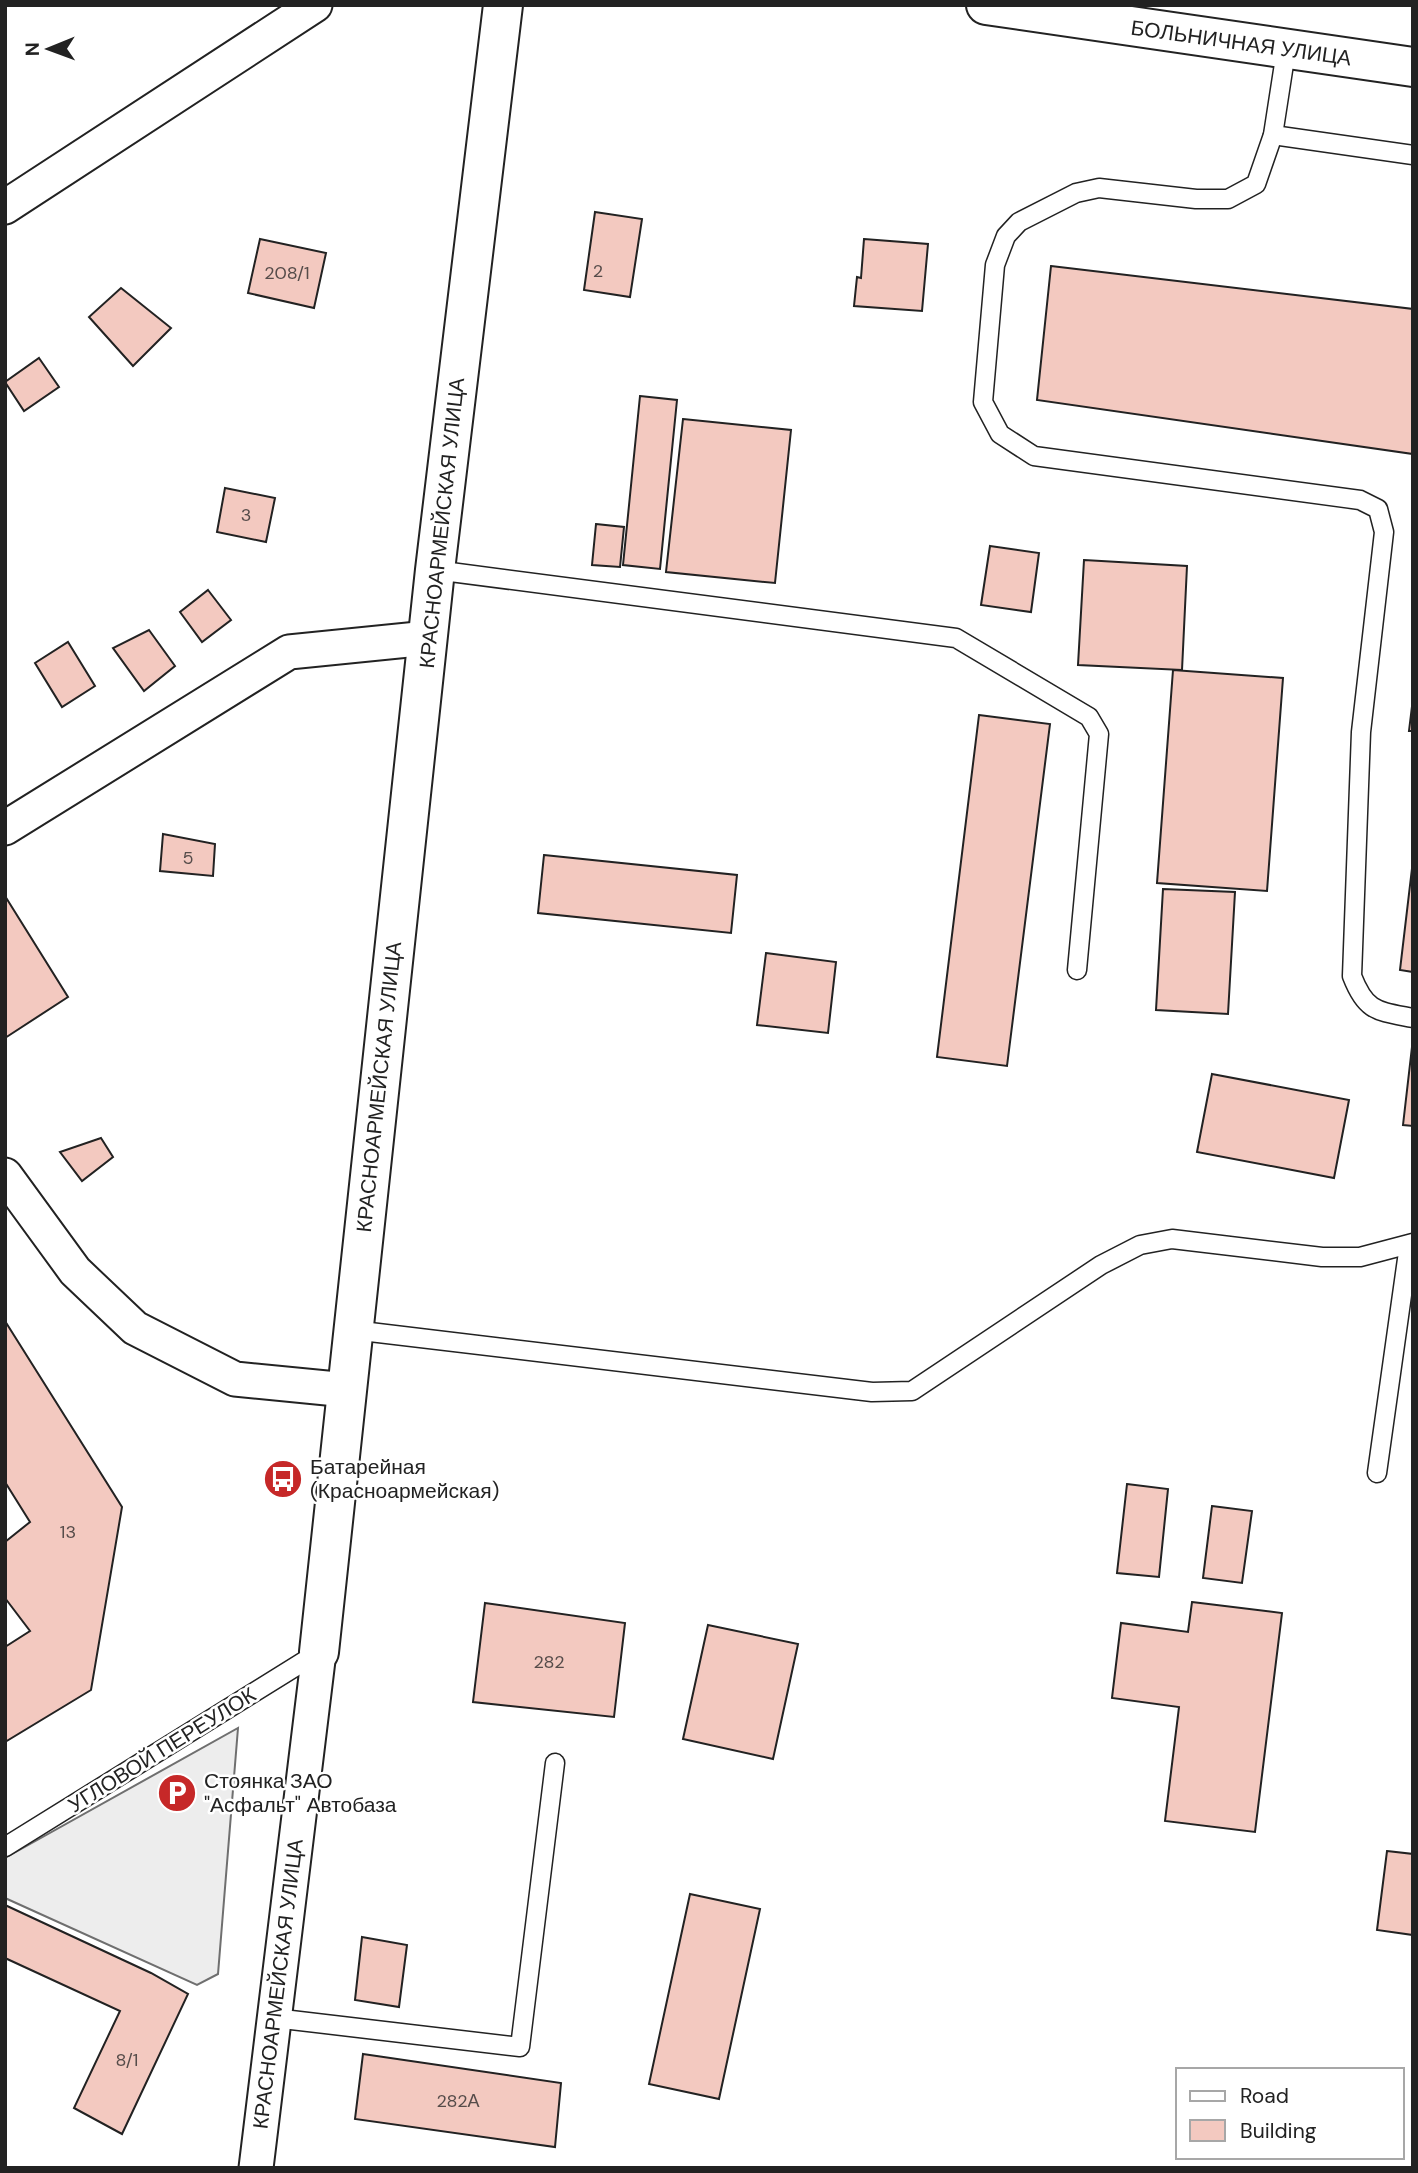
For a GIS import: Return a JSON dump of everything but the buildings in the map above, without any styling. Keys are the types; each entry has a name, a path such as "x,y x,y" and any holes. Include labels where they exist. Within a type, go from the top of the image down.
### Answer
{"street":[{"path":"5,207 315,5"},
{"name":"КРАСНОАРМЕЙСКАЯ УЛИЦА","path":"256,2168 319,1652 435,570 503,5"},
{"name":"БОЛЬНИЧНАЯ УЛИЦА","path":"986,5 1116,15 1286,51 1413,67"},
{"path":"5,828 289,652 428,638"},
{"path":"5,1175 75,1271 135,1328 235,1380 347,1390"}],"lane":[{"path":"1286,51 1273,135 1256,184 1228,199 1196,199 1100,188 1076,193 1019,222 1006,236 995,265 983,402 1000,434 1034,456 1360,500 1378,509 1384,533 1361,732 1352,976 1360,998 1379,1011 1413,1018"},
{"path":"1273,135 1413,155"},
{"path":"435,570 956,638 1089,717 1099,734 1077,970"},
{"path":"353,1330 872,1392 912,1391 1101,1265 1140,1245 1171,1239 1322,1257 1360,1257 1411,1244 1377,1473"},
{"name":"УГЛОВОЙ ПЕРЕУЛОК","path":"5,1847 319,1652"},
{"path":"274,2018 520,2047 555,1763"}],"shaded area":[{"name":"Стоянка ЗАО \"Асфальт\" Автобаза","path":"238,1728 218,1974 197,1985 5,1898 5,1858"}],"place":[{"name":"Батарейная (Красноармейская)","path":"283,1479"},
{"name":"Стоянка ЗАО \"Асфальт\" Автобаза","path":"177,1793"}]}
